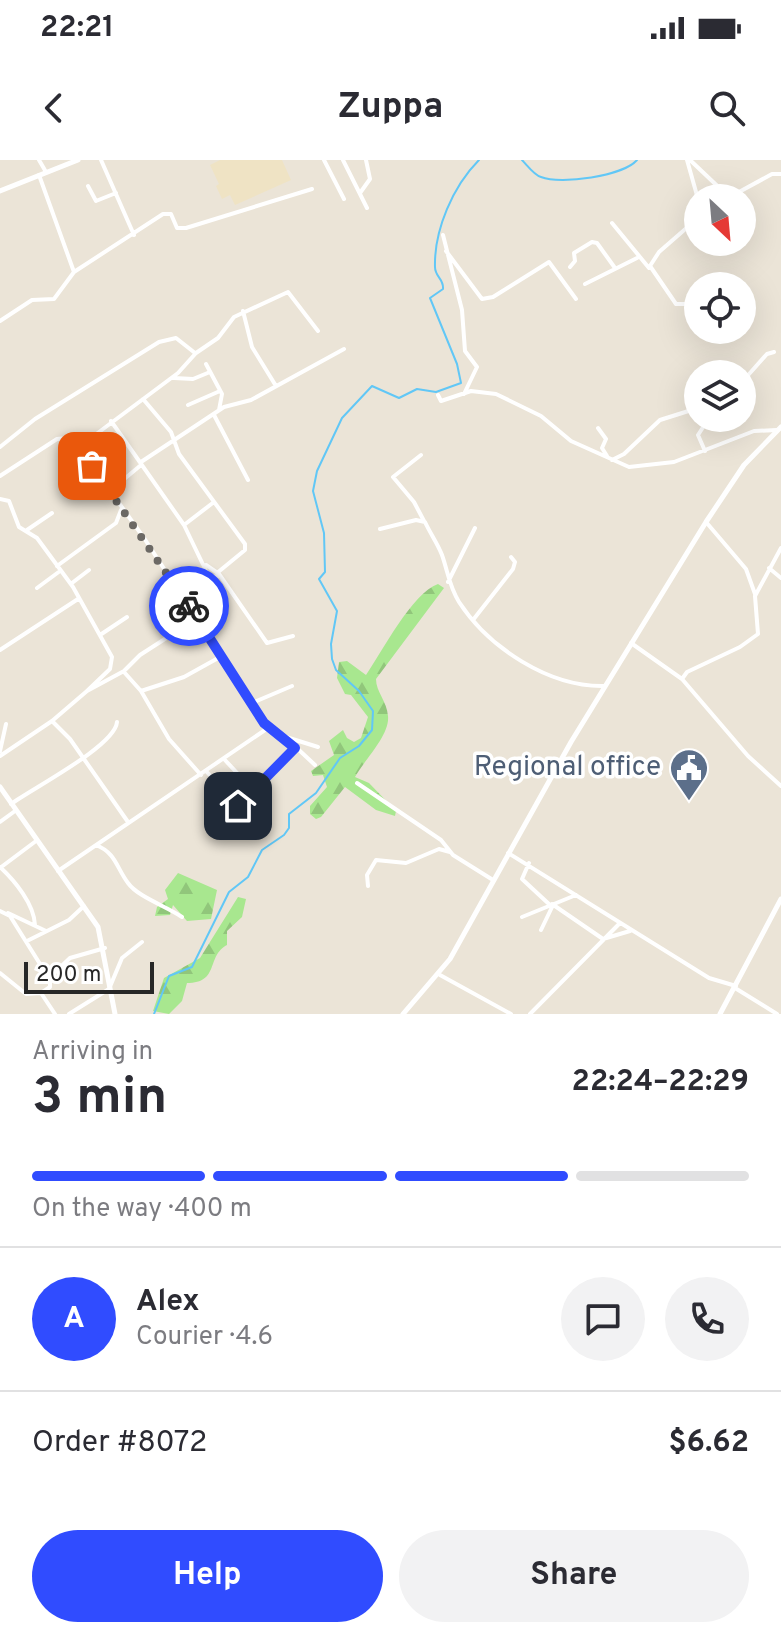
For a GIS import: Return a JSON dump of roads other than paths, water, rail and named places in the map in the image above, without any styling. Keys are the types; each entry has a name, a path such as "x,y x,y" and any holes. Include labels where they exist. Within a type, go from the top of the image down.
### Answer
{"street":[{"path":"39,160 46,172"},
{"path":"0,191 78,160"},
{"path":"101,160 134,235"},
{"path":"324,160 344,199"},
{"path":"343,160 367,208"},
{"path":"360,193 370,179 366,160"},
{"path":"689,160 714,184"},
{"path":"689,160 695,184"},
{"path":"754,184 772,174 781,174"},
{"path":"39,175 74,272"},
{"path":"88,186 96,201 116,193"},
{"path":"0,321 32,300 54,299 74,272 168,213 177,228 186,228 312,189"},
{"path":"612,223 676,304 684,304"},
{"path":"650,269 659,252 684,230"},
{"path":"443,235 462,310 465,351 477,367 464,394"},
{"path":"570,267 575,262 574,253 592,242 615,268"},
{"path":"446,251 482,299 493,297 549,262 576,299"},
{"path":"585,284 637,258"},
{"path":"65,479 77,444 95,435 172,378 196,353 218,338 228,323 243,311 288,292 318,331"},
{"path":"243,311 252,347 276,386"},
{"path":"0,447 35,419 159,342 176,338 186,349 196,353"},
{"path":"110,491 142,463 216,414 344,349"},
{"path":"756,366 767,354 774,352"},
{"path":"206,364 222,400 216,414 248,480"},
{"path":"172,378 193,379 210,372"},
{"path":"438,395 441,401 483,390 516,402 571,441 625,467 674,462 754,431 779,428"},
{"path":"188,405 220,391"},
{"path":"143,399 171,432 174,442 246,546 219,574 209,577 183,599"},
{"path":"610,459 660,420 684,412"},
{"path":"111,421 184,525 209,577"},
{"path":"598,428 606,439 602,448 610,459"},
{"path":"403,1014 440,975 604,686 706,522 744,465 779,428"},
{"path":"700,432 698,435 705,451"},
{"path":"0,476 57,439 66,438 77,444 268,728 318,747"},
{"path":"421,455 393,477 414,502 441,553 448,582 473,620 504,649 560,681 583,687 604,686"},
{"path":"0,466 7,471"},
{"path":"0,499 9,501 19,527 37,538 71,584 113,662 110,669 52,721 0,753"},
{"path":"184,525 215,502"},
{"path":"37,588 116,523 121,507"},
{"path":"27,530 52,513"},
{"path":"380,529 424,521"},
{"path":"682,679 687,672 754,638 759,628 755,596 746,569 706,522"},
{"path":"448,582 475,528"},
{"path":"755,596 781,548"},
{"path":"473,620 513,569 515,562 511,557"},
{"path":"204,564 219,574 264,641 272,643 293,636"},
{"path":"769,568 781,578"},
{"path":"71,584 89,570"},
{"path":"1,648 79,598"},
{"path":"87,691 124,671 140,655 185,626 194,615"},
{"path":"100,635 127,617"},
{"path":"631,643 682,679 748,756 781,786"},
{"path":"141,691 184,677 220,657"},
{"path":"124,671 141,691 169,739 238,806 295,748"},
{"path":"252,703 292,686"},
{"path":"52,721 62,729 128,822"},
{"path":"11,804 113,735 117,722"},
{"path":"0,753 6,724"},
{"path":"58,871 175,788 203,773 268,728"},
{"path":"285,737 315,765"},
{"path":"224,759 239,775"},
{"path":"357,783 441,840 452,853"},
{"path":"0,787 98,927 105,948 115,1014"},
{"path":"0,822 15,811"},
{"path":"35,925 33,912 19,888 0,868 36,841"},
{"path":"96,845 111,852 127,882 139,895 158,901 182,917"},
{"path":"368,886 367,875 376,860 406,863 439,849 452,853 493,880"},
{"path":"508,853 529,863 709,978 735,987 777,1014"},
{"path":"529,863 522,879 552,905 603,939 632,931"},
{"path":"522,917 576,895"},
{"path":"720,1014 779,910 781,899"},
{"path":"541,930 552,905"},
{"path":"27,941 69,920 84,906"},
{"path":"0,911 46,931"},
{"path":"0,973 26,994 41,993 51,985 27,941 7,913"},
{"path":"530,1014 620,923"},
{"path":"69,1014 109,989 122,958 142,942"},
{"path":"49,978 70,958 105,948"},
{"path":"440,975 511,1014"},
{"path":"41,993 55,1014"}],"waterway":[{"path":"154,1014 169,976 192,967 229,892 248,877 262,850 284,835 289,828 289,814 316,793 340,758 359,746 372,730 373,711 359,691 336,670 332,659 331,644 337,611 319,579 325,572 324,533 313,491 317,471 342,418 372,386 399,398 417,389 436,392 461,383 457,364 430,298 443,289 435,267 438,238 447,209 461,182 479,160"},
{"path":"522,160 538,176 562,180 606,175 637,160"}],"place":[{"name":"Regional office","path":"689,802"}]}
